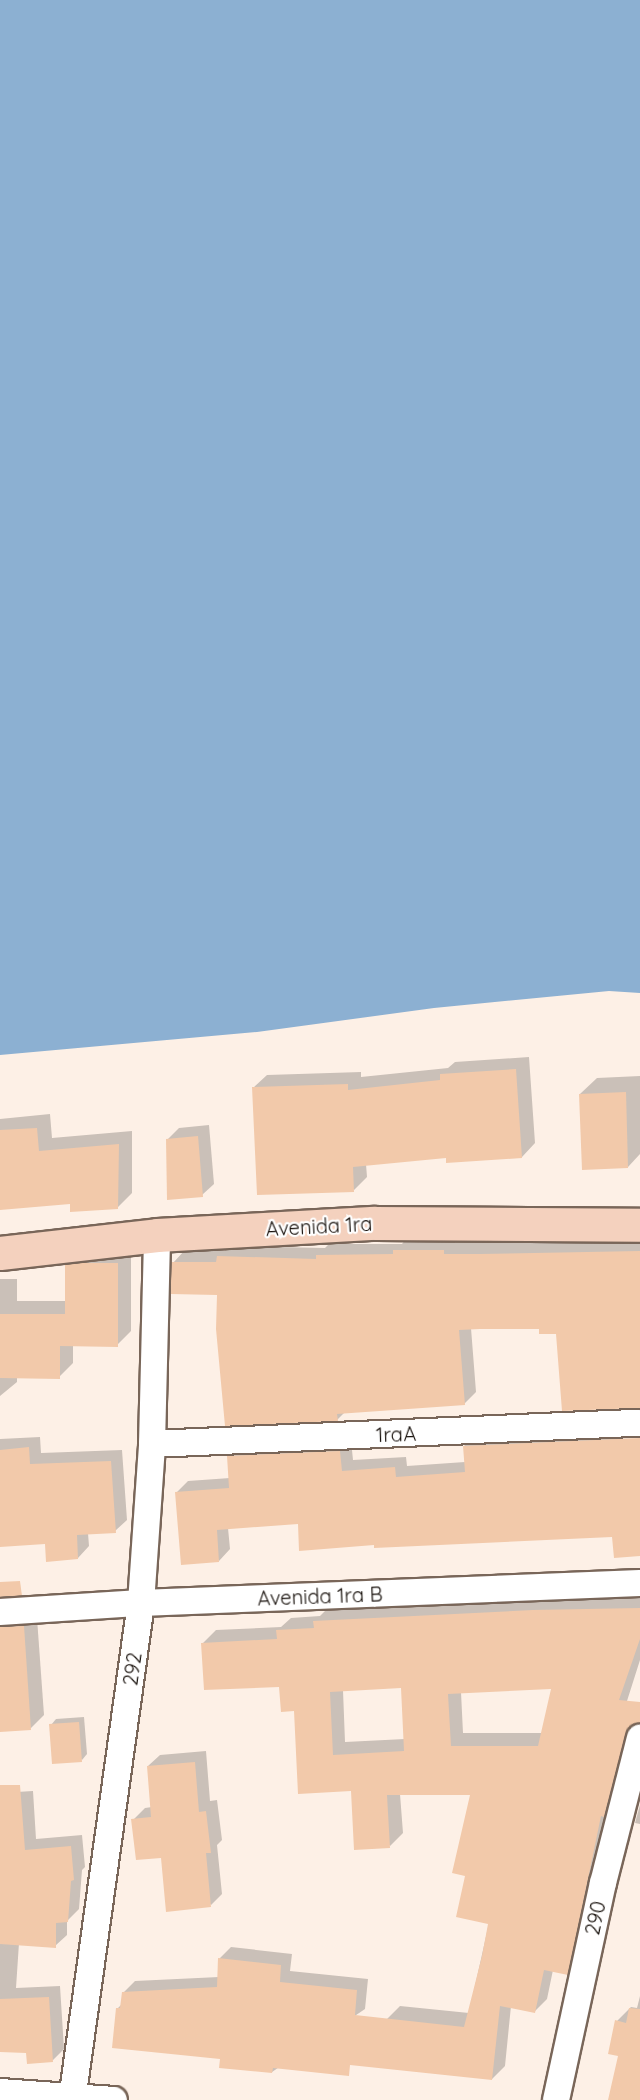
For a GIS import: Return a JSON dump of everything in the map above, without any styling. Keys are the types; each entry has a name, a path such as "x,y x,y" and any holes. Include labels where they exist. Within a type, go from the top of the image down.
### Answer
{"street":[{"name":"Avenida 1ra","path":"0,1253 157,1235 375,1223 640,1225"},
{"name":"292","path":"72,2098 141,1603 152,1444 157,1235"},
{"name":"1raA","path":"152,1444 640,1423"},
{"name":"Avenida 1ra B","path":"0,1612 141,1603 640,1583"},
{"name":"290","path":"556,2100 603,1883 640,1738"},
{"path":"0,2092 114,2100"}],"water":[{"path":"0,0 640,0 640,993 609,991 434,1008 257,1032 0,1055"}],"building":[{"path":"516,1069 522,1158 446,1163 446,1158 353,1167 354,1192 257,1195 252,1087 348,1084 348,1090 440,1080 440,1074"},
{"path":"626,1092 628,1168 582,1170 579,1094"},
{"path":"37,1128 39,1151 119,1144 118,1209 70,1212 70,1204 0,1210 0,1130"},
{"path":"198,1136 203,1197 167,1200 166,1139"},
{"path":"393,1250 444,1250 444,1254 640,1251 640,1408 562,1411 556,1334 539,1334 539,1329 480,1329 459,1330 465,1405 337,1414 338,1421 225,1426 216,1329 217,1295 171,1294 171,1262 216,1262 217,1256 316,1259 316,1255 393,1254"},
{"path":"118,1263 118,1347 60,1346 60,1379 0,1378 0,1314 65,1314 65,1264"},
{"path":"640,1438 640,1556 614,1558 612,1537 374,1548 374,1545 299,1551 298,1524 217,1530 219,1562 181,1565 175,1492 229,1488 227,1456 340,1451 342,1471 395,1467 396,1477 465,1472 463,1446"},
{"path":"29,1447 30,1464 111,1461 116,1533 77,1535 78,1559 46,1562 45,1544 0,1547 0,1450"},
{"path":"20,1581 22,1596 0,1597 0,1582"},
{"path":"640,1608 640,1639 619,1700 640,1702 640,1723 630,1727 626,1734 604,1817 601,1816 568,1975 544,1970 535,2013 500,2006 492,2080 350,2065 349,2076 273,2068 272,2073 219,2068 220,2059 112,2048 116,2008 120,2008 122,1992 217,1987 218,1958 281,1965 280,1982 357,1990 355,2015 464,2027 488,1924 456,1917 465,1876 452,1873 470,1795 387,1795 390,1848 354,1850 351,1791 298,1794 294,1711 281,1712 279,1687 204,1690 201,1643 277,1639 276,1630 314,1628 313,1621 533,1610","holes":["401,1688 404,1751 333,1755 330,1692","551,1689 538,1746 451,1746 448,1694"]},
{"path":"24,1626 31,1730 0,1732 0,1627"},
{"path":"79,1722 82,1762 52,1764 49,1724"},
{"path":"195,1762 199,1812 206,1811 211,1853 206,1853 211,1907 166,1912 161,1858 136,1860 131,1819 151,1817 147,1766"},
{"path":"0,1785 20,1785 25,1850 71,1846 74,1880 71,1881 68,1922 56,1923 56,1948 0,1944"},
{"path":"49,1997 53,2062 27,2064 26,2053 0,2052 0,1999"},
{"path":"629,2008 640,2009 640,2100 608,2100 618,2056 608,2054 615,2020 626,2023"}]}
